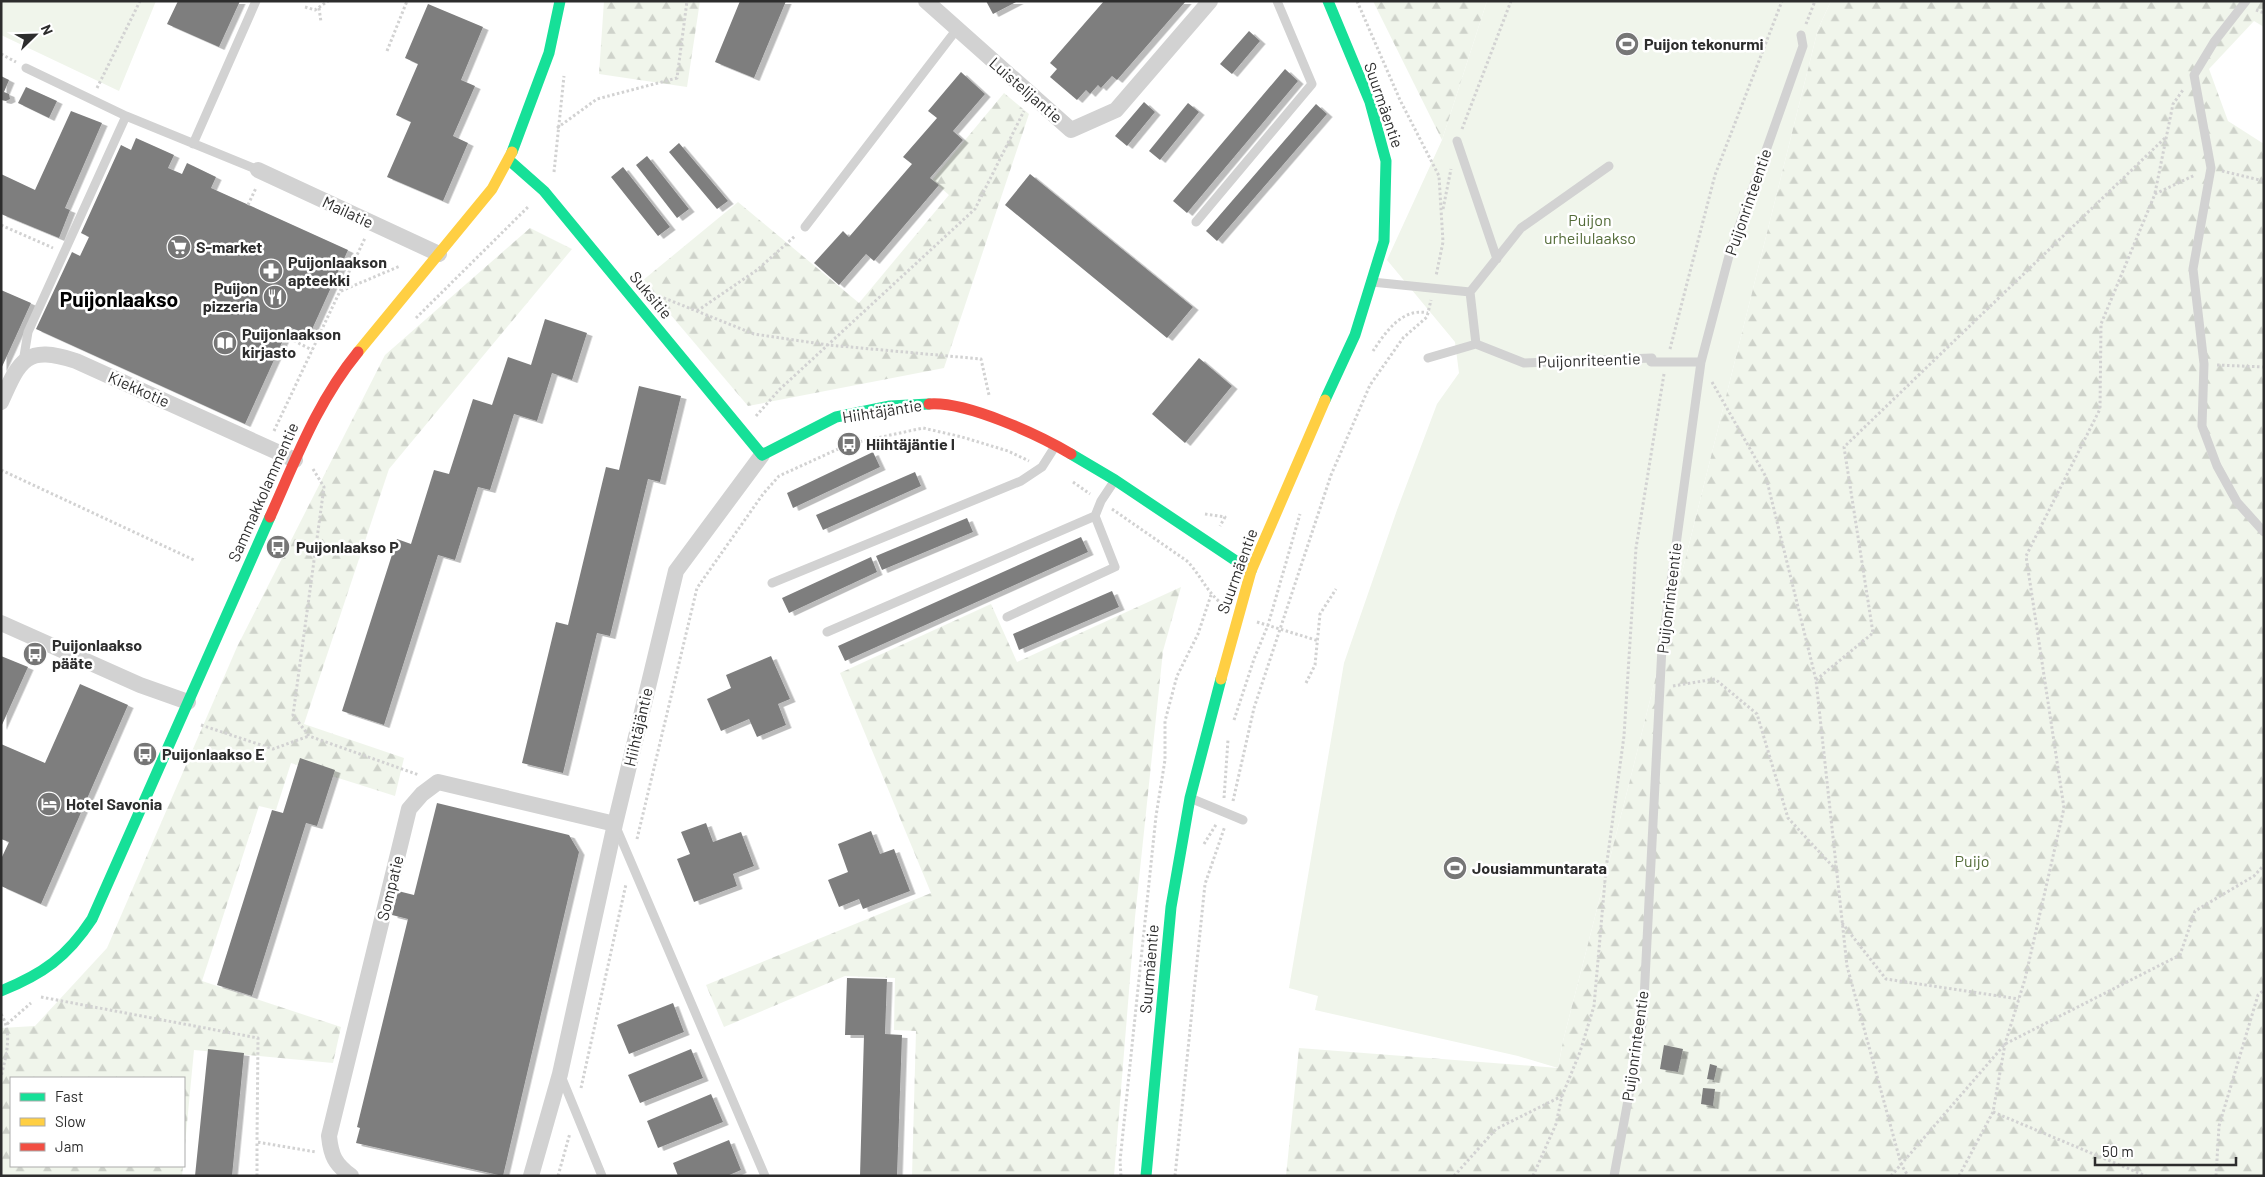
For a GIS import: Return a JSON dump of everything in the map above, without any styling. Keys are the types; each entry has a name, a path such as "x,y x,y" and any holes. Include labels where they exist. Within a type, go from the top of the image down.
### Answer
{"street":[{"name":"Sammakkolammentie","path":"1,991 34,978 58,962 79,940 92,919 318,409 343,370 492,189 509,160 549,53 560,1"},
{"name":"Luistelijantie","path":"926,1 1071,130 1116,110 1210,1"},
{"name":"Suurmäentie","path":"1146,1176 1171,906 1190,798 1237,616 1251,571 1304,447 1355,335 1384,241 1386,161 1370,102 1328,1"},
{"name":"Suksitie","path":"509,160 544,191 762,455"},
{"name":"Mailatie","path":"258,176 439,254"},
{"name":"Kiekkotie","path":"22,362 38,355 52,353 76,361 295,460"},
{"path":"1,402 14,373 22,362"},
{"name":"Hiihtäjäntie","path":"531,1176 560,1074 615,824 676,571 762,455 836,417 890,406 937,403 980,413 1056,445 1116,480 1251,571"},
{"path":"1,624 140,685 188,702"},
{"path":"438,782 615,824"},
{"name":"Sompatie","path":"331,1154 329,1136 409,808 422,794 438,782"},
{"path":"331,1154 341,1169 351,1176"}],"lane":[{"path":"194,144 256,1"},
{"path":"1196,222 1312,84 1277,1"},
{"path":"2246,1 2214,42 2194,75 2211,168 2193,269 2204,364 2202,426 2217,466 2237,502 2264,532"},
{"path":"805,227 957,29"},
{"name":"Puijonrinteentie","path":"1614,1176 1643,1019 1662,647 1700,362 1730,252 1803,46 1801,35"},
{"path":"26,68 126,116 194,144 258,176"},
{"path":"22,362 28,332 126,116"},
{"path":"1457,141 1497,258"},
{"path":"1428,358 1476,344 1470,292 1522,228 1609,166"},
{"path":"1371,282 1470,292"},
{"name":"Puijonriteentie","path":"1476,344 1524,363 1652,358 1651,362 1700,362"},
{"path":"772,583 1021,481 1042,466 1056,445"},
{"path":"827,632 1094,516 1101,501 1116,480"},
{"path":"1007,617 1114,567 1094,516"},
{"path":"1190,798 1243,820"},
{"path":"615,824 765,1176"},
{"path":"560,1074 602,1176"}],"path":[{"path":"91,99 140,1"},
{"path":"305,7 315,10 328,1"},
{"path":"387,51 408,1"},
{"path":"557,128 597,99 677,78 687,1"},
{"path":"1175,1176 1205,884 1254,708 1330,475 1370,385 1403,338 1428,315 1443,242 1439,176 1400,100 1357,1"},
{"path":"1442,216 1457,141 1511,1"},
{"path":"1533,1176 1556,1124 1562,1096 1580,1052 1594,1006 1606,869 1624,736 1636,548 1666,362 1715,175 1782,1"},
{"path":"1801,35 1815,1"},
{"path":"319,8 321,22"},
{"path":"409,324 553,181 557,128 566,68"},
{"path":"1959,1176 1993,1112 2005,1044 2025,979 2064,808 2026,556 2100,409 2101,324 2155,194 2173,104 2194,75"},
{"path":"752,420 779,390 975,209 1032,95"},
{"path":"1816,680 1873,633 1844,447 2166,137"},
{"path":"2155,194 2211,168 2264,181"},
{"path":"248,205 258,176"},
{"path":"1,225 64,253"},
{"path":"697,312 757,270 805,227"},
{"path":"271,436 362,246"},
{"path":"340,292 401,266"},
{"path":"651,293 754,334 828,345 981,359 991,403"},
{"path":"1372,353 1392,325 1406,316 1422,312 1428,315"},
{"path":"285,336 312,350"},
{"path":"1700,362 1766,477 1816,680 1847,966 1901,1164 1908,1176"},
{"path":"2204,364 2264,368"},
{"path":"558,1176 575,1112 631,862 697,588 763,494 779,476 843,445 922,428 962,436 1008,451 1042,466"},
{"path":"307,475 311,466 324,487 293,715 308,736 438,782"},
{"path":"1,470 194,560"},
{"path":"1068,478 1187,561 1196,570 1211,595 1237,616 1319,641"},
{"path":"1232,726 1254,659 1268,625 1302,507"},
{"path":"1306,683 1315,665 1319,641 1320,614 1336,589"},
{"path":"1660,688 1715,679 1757,714 1788,818 1837,870"},
{"path":"198,724 273,749 308,736"},
{"path":"1200,849 1225,812 1229,735"},
{"path":"1891,1176 2005,1044 2180,955 2195,912 2254,876 2264,865"},
{"path":"1842,923 1886,979 2019,999"},
{"path":"2216,1176 2220,1126 2258,995 2264,990"},
{"path":"46,991 38,996 258,1038 257,1176"},
{"path":"7,1024 32,1002"},
{"path":"1,1014 7,1024 7,1050 1,1077"},
{"path":"1454,1176 1496,1129 1562,1096"},
{"path":"1993,1112 2146,1176"},
{"path":"257,1142 331,1154"}],"green space":[{"path":"1,1 156,1 119,91 1,35"},
{"path":"604,1 700,1 687,87 599,74"},
{"path":"1373,1 1487,1 1442,140"},
{"name":"Puijon urheilulaakso","path":"1487,1 1831,1 1818,29 1563,1041 1558,1068 1518,1056 1315,1010 1318,996 1289,988 1344,663 1397,510 1437,404 1459,373 1455,342 1387,260 1442,140"},
{"name":"Puijo","path":"1831,1 2264,1 2264,27 2254,21 2209,69 2228,121 2264,144 2264,1176 1286,1176 1299,1048 1558,1068 1563,1041 1818,29"},
{"path":"1004,93 1029,114 944,368 748,406 642,281 738,202 859,303 949,195 932,180"},
{"path":"530,228 572,249 389,469 304,724 404,758 395,796 291,763 276,810 259,806 202,981 341,1027 333,1063 194,1050 185,1144 185,1077 10,1077 10,1167 183,1167 182,1176 1,1176 1,1028 35,1026 107,948 237,647 385,355"},
{"path":"1181,587 1163,651 1135,917 1114,1176 912,1176 916,1031 894,1030 895,978 845,976 724,1027 706,985 931,893 840,673 991,604 1017,662"}],"building":[{"path":"178,1 240,1 219,47 167,24"},
{"path":"740,1 786,1 754,78 715,62"},
{"path":"986,1 1018,1 993,14"},
{"path":"1104,1 1186,1 1117,80 1112,76 1101,88 1098,85 1090,94 1086,90 1077,100 1050,77 1057,69 1050,63"},
{"path":"428,4 483,27 461,80 475,86 453,136 468,143 443,201 387,177 411,122 396,115 418,64 405,58"},
{"path":"1249,31 1260,41 1232,74 1220,64"},
{"path":"1285,69 1298,81 1187,213 1173,201"},
{"path":"961,72 985,94 953,131 963,140 930,178 939,185 874,261 866,254 839,285 814,263 843,231 849,237 912,164 903,157 937,118 928,111"},
{"path":"1,76 9,80 4,92 9,94 10,99 6,101 1,100"},
{"path":"26,87 57,101 49,118 18,103"},
{"path":"1144,102 1155,112 1127,146 1115,136"},
{"path":"1188,103 1199,112 1160,160 1149,151"},
{"path":"1316,104 1327,114 1217,241 1206,231"},
{"path":"71,111 102,123 65,208 70,210 59,238 1,214 1,174 35,190"},
{"path":"136,138 174,155 168,168 182,174 187,163 216,177 211,188 348,250 309,336 289,327 245,424 36,329 72,252 80,256 89,237 81,233 121,145 131,150"},
{"path":"679,143 728,201 717,209 669,152"},
{"path":"647,156 689,209 677,218 636,165"},
{"path":"623,167 670,227 658,236 611,177"},
{"path":"1030,174 1193,307 1167,338 1005,205"},
{"path":"1,290 31,303 1,369"},
{"path":"545,319 587,333 572,380 552,373 537,421 514,414 490,490 478,487 455,560 438,555 384,725 342,711 397,539 411,544 434,470 449,474 473,399 492,405 508,357 531,365"},
{"path":"1199,358 1232,386 1185,443 1152,414"},
{"path":"639,386 681,396 660,482 648,479 610,636 597,633 563,773 522,763 556,622 568,625 606,467 619,470"},
{"path":"873,452 880,467 793,508 787,493"},
{"path":"915,472 921,486 823,530 816,515"},
{"path":"967,518 973,532 882,570 876,556"},
{"path":"1081,537 1088,552 845,661 838,646"},
{"path":"871,557 877,572 789,613 782,598"},
{"path":"1112,591 1119,607 1019,650 1013,634"},
{"path":"1,656 28,667 1,727"},
{"path":"771,656 790,699 778,704 786,725 757,737 749,719 721,731 707,699 731,688 726,675"},
{"path":"80,684 128,705 41,904 1,886 1,859 9,842 1,839 1,744 45,763"},
{"path":"300,758 335,770 317,826 306,823 252,996 217,985 272,810 283,813"},
{"path":"437,803 569,835 579,852 503,1176 356,1143 360,1128 357,1127 408,919 392,915 398,891 414,895"},
{"path":"706,823 713,842 741,832 754,866 733,874 737,886 694,902 677,859 690,854 681,832"},
{"path":"871,831 880,854 894,849 910,891 863,909 859,899 839,907 828,880 848,872 838,844"},
{"path":"847,978 887,979 885,1034 902,1035 897,1176 860,1176 864,1035 845,1035"},
{"path":"673,1003 684,1032 629,1054 617,1025"},
{"path":"1664,1045 1683,1049 1678,1072 1660,1069"},
{"path":"208,1049 244,1053 232,1176 195,1176"},
{"path":"691,1049 703,1078 640,1103 628,1075"},
{"path":"1710,1064 1717,1066 1714,1080 1707,1079"},
{"path":"1703,1088 1715,1089 1713,1106 1701,1104"},
{"path":"711,1094 723,1122 658,1148 647,1121"},
{"path":"729,1140 741,1170 727,1176 678,1176 673,1163"}],"traffic: fast":[{"path":"512,152 549,53 560,1"},
{"path":"1325,400 1355,335 1384,241 1386,161 1370,102 1328,1"},
{"path":"509,160 544,191 762,455 836,417 890,406 929,404"},
{"path":"1071,454 1115,480 1251,571"},
{"path":"1,991 16,985 53,963 73,944 92,919 270,517"},
{"path":"1146,1176 1171,907 1190,798 1221,679"}],"traffic: slow":[{"path":"358,352 492,189 512,152"},
{"path":"1221,679 1251,571 1325,400"}],"traffic: jam":[{"path":"270,517 298,452 319,411 358,352"},
{"path":"929,404 962,408 982,413 1022,429 1071,454"}],"place":[{"name":"Puijon tekonurmi","path":"1627,44"},
{"name":"S-market","path":"179,247"},
{"name":"Puijonlaakson apteekki","path":"271,271"},
{"name":"Puijon pizzeria","path":"275,297"},
{"name":"Puijonlaakson kirjasto","path":"225,343"},
{"name":"Hiihtäjäntie I","path":"849,444"},
{"name":"Puijonlaakso P","path":"278,547"},
{"name":"Puijonlaakso pääte","path":"35,654"},
{"name":"Puijonlaakso E","path":"145,754"},
{"name":"Hotel Savonia","path":"49,804"},
{"name":"Jousiammuntarata","path":"1455,868"}],"district":[{"name":"Puijonlaakso","path":"119,300"}]}
